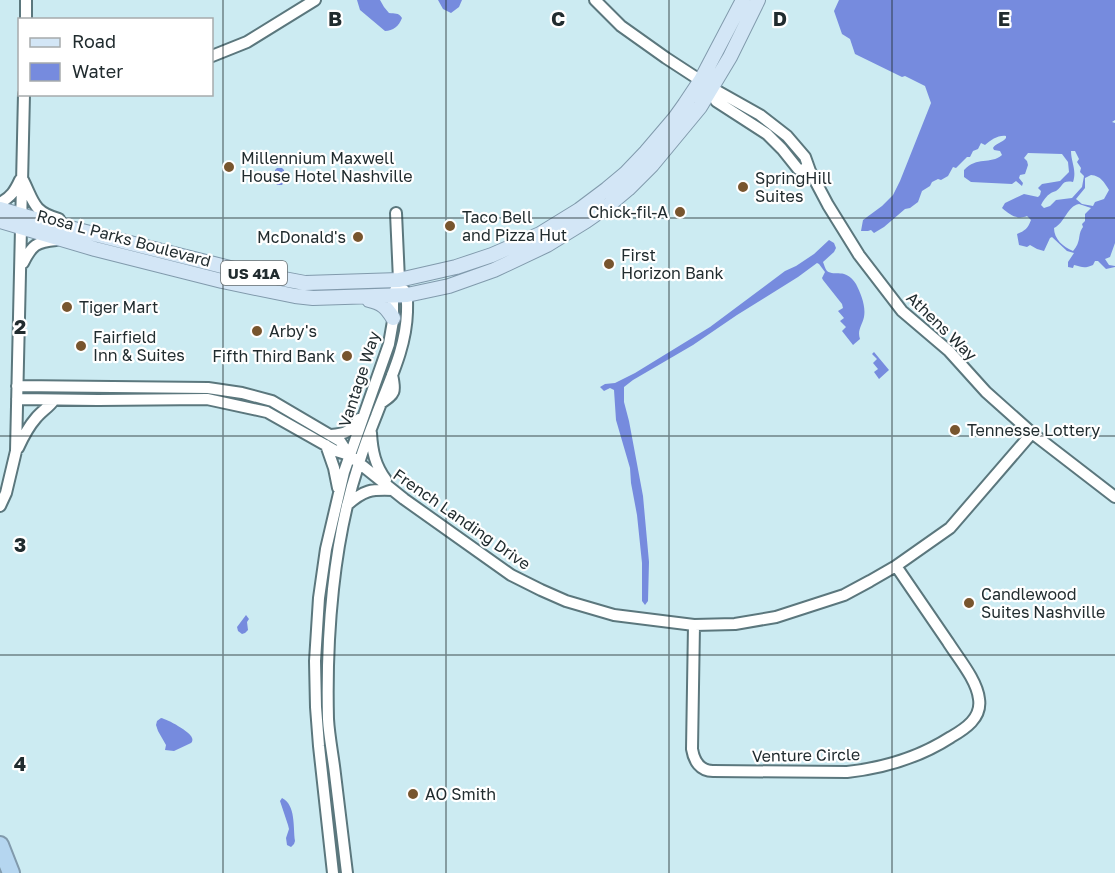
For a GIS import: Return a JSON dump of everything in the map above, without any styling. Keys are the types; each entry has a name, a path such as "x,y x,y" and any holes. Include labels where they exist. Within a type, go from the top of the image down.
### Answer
{"highway":[{"path":"0,845 11,873"}],"main road":[{"name":"Rosa L Parks Boulevard","path":"0,208 21,221 61,239 239,285 295,296 313,298 400,296 449,286 494,270 547,245 609,205 640,177 700,107 706,84 743,0"},
{"name":"Rosa L Parks Boulevard","path":"0,221 21,221 95,234 245,271 305,283 399,280 456,267 492,255 540,234 579,210 607,189 646,152 730,57 758,0"},
{"path":"166,267 178,262 207,269 245,271"},
{"path":"355,297 384,306 393,318"}],"street":[{"path":"26,0 26,18"},
{"path":"213,56 247,42 315,0"},
{"name":"Athens Way","path":"595,0 621,26 666,58 778,127 805,157 828,205 859,255 902,311 949,351 986,392 1032,433 1115,497"},
{"path":"16,451 24,96"},
{"path":"0,203 10,197 22,177"},
{"path":"22,177 36,208 48,216 87,226 95,234"},
{"path":"396,213 399,280"},
{"path":"21,266 35,245 61,239"},
{"name":"Vantage Way","path":"347,873 328,721 328,657 333,588 337,554 359,463 404,341 407,324 400,296 399,280"},
{"name":"Vantage Way","path":"333,873 318,739 315,680 321,576 338,492 389,344 393,318 400,296"},
{"name":"French Landing Drive","path":"17,386 178,387 208,388 242,393 272,401 328,440"},
{"path":"102,387 102,400"},
{"name":"French Landing Drive","path":"17,399 207,399 267,412 328,440 340,441 349,455 393,490 511,574 541,590 566,601 614,615 694,625 735,624 776,617 844,595 896,566 950,528 1032,433"},
{"path":"0,506 16,451 28,427 54,400"},
{"path":"267,412 272,401"},
{"path":"338,492 328,440 354,427 366,408"},
{"path":"371,429 375,460 393,490"},
{"path":"347,506 358,495 368,490 393,490"},
{"name":"Venture Circle","path":"694,625 692,749 694,759 704,770 847,772 900,762 941,744 967,727 978,710 979,700 975,685 962,663 896,566"}],"water":[{"path":"357,0 380,0 389,13 398,14 402,18 395,28 385,31 360,10"},
{"path":"438,0 462,0 459,7 451,13 443,9"},
{"path":"839,0 1115,0 1115,120 1112,122 1115,123 1115,243 1110,257 1105,259 1109,265 1115,267 1106,269 1095,261 1093,265 1087,267 1074,265 1073,268 1068,267 1068,262 1074,253 1067,251 1052,237 1044,251 1030,245 1027,247 1019,245 1017,234 1026,229 1031,220 1027,216 1014,216 1002,208 1005,203 1024,194 1038,197 1041,191 1038,188 1042,184 1060,181 1069,172 1068,162 1062,154 1028,153 1024,158 1028,165 1025,174 1020,175 1019,178 1023,183 1022,186 1016,181 1012,184 971,182 964,177 964,170 974,163 993,160 1002,155 1000,151 993,148 1006,136 997,137 985,145 981,143 970,157 967,157 956,168 953,167 948,176 932,182 922,191 918,202 905,209 884,227 874,233 871,230 861,231 863,220 893,195 931,103 925,86 855,54 850,39 842,34 834,11","holes":["1071,151 1075,151 1079,159 1077,162 1084,176 1082,187 1072,198 1056,200 1044,208 1041,205 1051,193 1064,183 1073,182","1091,175 1100,178 1109,190 1104,199 1095,202 1093,206 1082,204 1076,199 1085,188 1085,178","1075,205 1091,208 1085,214 1079,241 1073,251 1060,242 1054,228"]},
{"path":"277,168 284,170 282,185 277,185 275,182"},
{"path":"829,240 836,248 823,262 827,271 844,274 852,279 864,304 864,317 859,330 860,339 853,345 842,331 846,327 840,321 844,318 838,311 843,308 842,304 823,280 825,272 817,263 693,345 624,387 624,402 643,496 649,562 648,601 645,605 642,601 642,563 637,515 630,468 616,420 614,390 610,388 604,391 600,387 615,383 635,373 710,327 785,271 814,254"},
{"path":"874,352 889,370 879,379 874,372 878,369 873,363 877,359 872,354"},
{"path":"246,615 249,619 248,630 242,634 237,627"},
{"path":"161,718 188,732 191,735 191,743 174,751 165,750 166,745 156,725"},
{"path":"282,798 292,811 295,841 291,847 287,845 286,838 289,829 280,801"}],"place":[{"name":"Millennium Maxwell House Hotel Nashville","path":"229,167"},
{"name":"SpringHill Suites","path":"743,187"},
{"name":"Chick-fil-A","path":"680,212"},
{"name":"Taco Bell and Pizza Hut","path":"450,226"},
{"name":"McDonald's","path":"358,237"},
{"name":"First Horizon Bank","path":"609,264"},
{"name":"Tiger Mart","path":"67,307"},
{"name":"Arby's","path":"257,331"},
{"name":"Fairfield Inn & Suites","path":"81,346"},
{"name":"Fifth Third Bank","path":"347,356"},
{"name":"Tennesse Lottery","path":"955,430"},
{"name":"Candlewood Suites Nashville","path":"969,603"},
{"name":"AO Smith","path":"413,794"}]}
